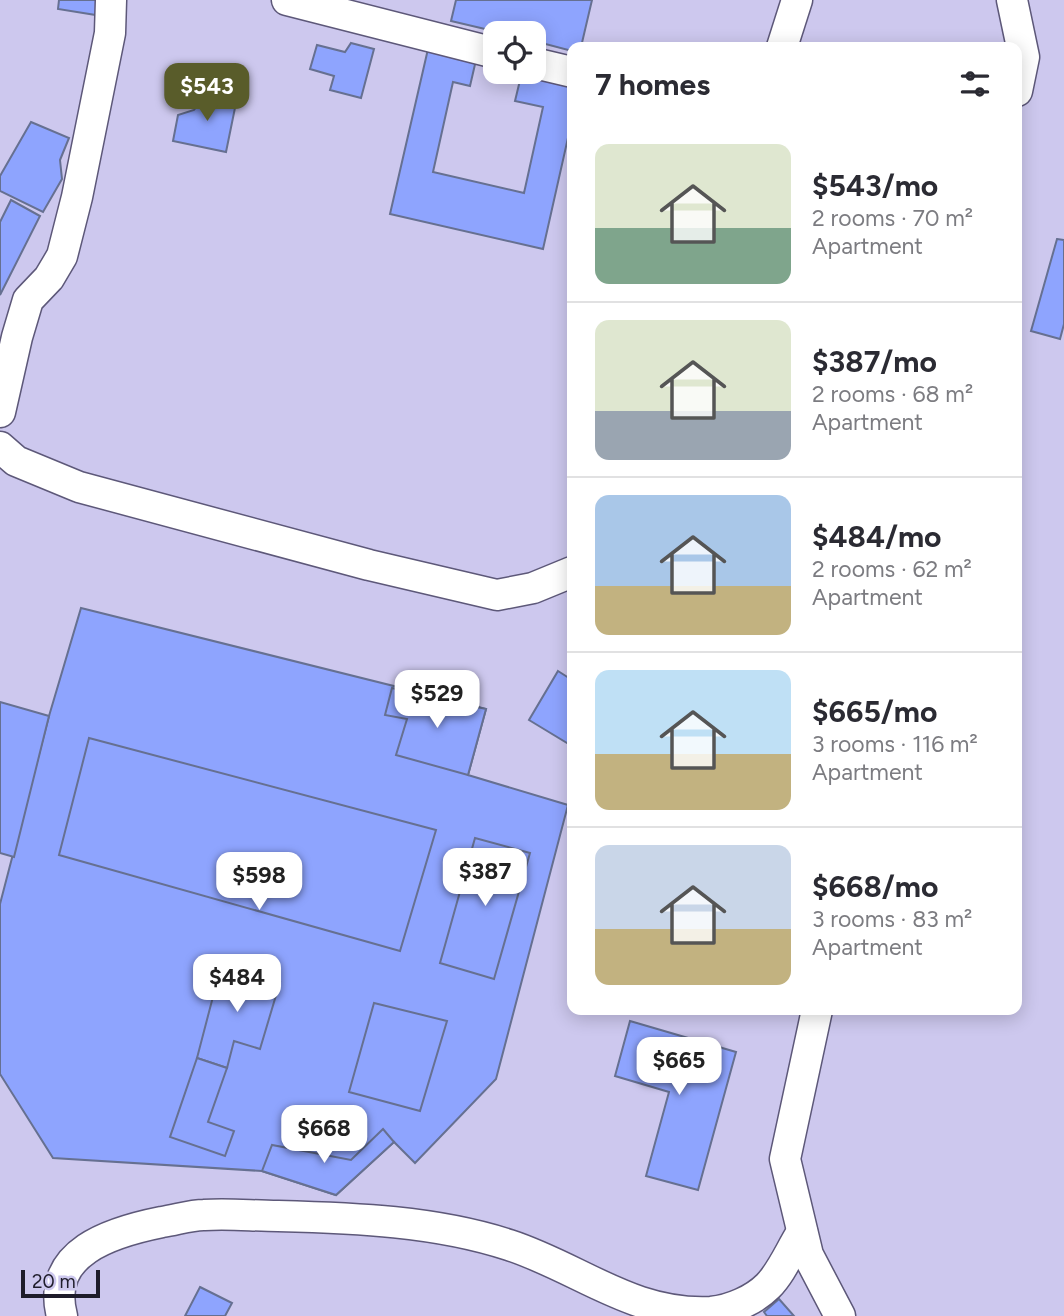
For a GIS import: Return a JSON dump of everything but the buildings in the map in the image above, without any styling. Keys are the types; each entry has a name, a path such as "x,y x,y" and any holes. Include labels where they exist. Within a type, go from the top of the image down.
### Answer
{"street":[{"path":"0,412 28,300 49,278 62,256 77,197 110,33 111,0"},
{"path":"287,0 483,50"},
{"path":"784,42 797,0"},
{"path":"1012,0 1021,42"},
{"path":"1022,48 1022,67"},
{"path":"546,65 567,71"},
{"path":"0,447 16,461 79,487 369,565 497,595 533,588 567,574"},
{"path":"816,1015 785,1159 807,1255 840,1316"},
{"path":"62,1316 58,1299 60,1283 66,1267 81,1254 125,1229 202,1214 375,1221 455,1231 508,1245 556,1264 638,1305 662,1312 689,1314 715,1312 740,1304 768,1286 802,1232"}]}
